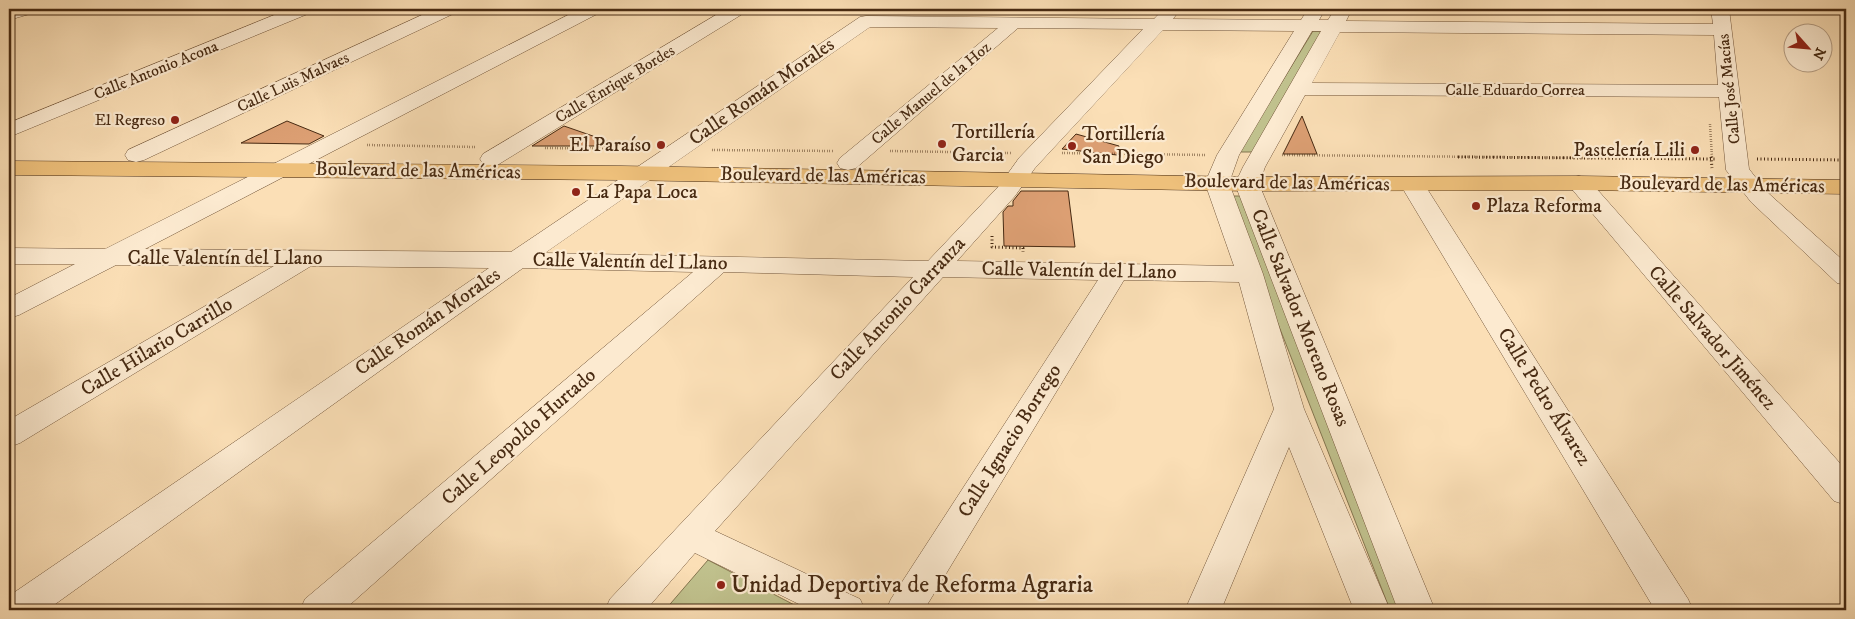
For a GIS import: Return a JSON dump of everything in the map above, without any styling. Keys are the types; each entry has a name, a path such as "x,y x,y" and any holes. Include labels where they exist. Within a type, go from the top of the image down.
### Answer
{"main road":[{"name":"Boulevard de las Américas","path":"9,153 307,157 500,153 670,161 1223,168 1711,165 1741,172 1846,187"},
{"name":"Boulevard de las Américas","path":"9,168 282,170 855,157 1026,165"},
{"name":"Boulevard de las Américas","path":"1254,168 1412,184 1579,183 1741,172 1846,171"}],"street":[{"path":"9,15 27,9"},
{"name":"Calle Antonio Acona","path":"9,130 304,9"},
{"name":"Calle Luis Malvaes","path":"136,155 449,9"},
{"path":"9,310 594,9"},
{"name":"Calle Enrique Bordes","path":"500,153 738,9"},
{"name":"Calle José Macías","path":"1720,9 1741,172"},
{"path":"1012,22 1166,16 1338,17 1723,30"},
{"name":"Calle Antonio Carranza","path":"629,609 690,535 935,270 1026,165 1166,16"},
{"path":"1223,168 1311,17"},
{"path":"1254,168 1338,17"},
{"name":"Calle Román Morales","path":"18,610 517,260 670,161 866,21 1012,22"},
{"name":"Calle Manuel de la Hoz","path":"855,157 1010,27 1012,22"},
{"name":"Calle Eduardo Correa","path":"1299,89 1730,91"},
{"name":"Calle Salvador Moreno Rosas","path":"1223,168 1250,274 1289,409 1372,610"},
{"name":"Calle Salvador Moreno Rosas","path":"1254,168 1416,610"},
{"path":"1741,172 1846,277"},
{"name":"Calle Salvador Jiménez","path":"1579,183 1846,492"},
{"name":"Calle Pedro Álvarez","path":"1412,184 1676,610"},
{"name":"Calle Valentín del Llano","path":"9,256 517,260 719,263 935,270 1250,274"},
{"name":"Calle Hilario Carrillo","path":"9,435 306,258"},
{"name":"Calle Leopoldo Hurtado","path":"318,610 719,263"},
{"name":"Calle Ignacio Borrego","path":"904,610 1116,272"},
{"path":"1203,610 1289,409"},
{"path":"690,535 847,610"}],"path":[{"path":"1709,91 1711,165"},
{"path":"359,145 670,161 695,150 1026,165 1223,168"},
{"path":"1254,168 1711,165 1741,172 1846,160"},
{"path":"992,233 992,248 1023,248"}],"green space":[{"path":"1313,31 1326,31 1256,152 1239,152"},
{"path":"1228,196 1244,196 1403,610 1390,610"},
{"name":"Unidad Deportiva de Reforma Agraria","path":"708,560 804,610 665,610"}],"building":[{"path":"1302,116 1317,154 1283,154"},
{"path":"287,121 324,136 309,144 241,143"},
{"path":"564,126 613,143 613,146 532,146"},
{"path":"1076,134 1119,146 1117,155 1062,149"},
{"path":"1021,191 1068,191 1075,247 1004,246 1003,212 1008,206 1013,206 1013,201"}],"place":[{"name":"El Regreso","path":"175,120"},
{"name":"Tortillería Garcia","path":"942,144"},
{"name":"El Paraíso","path":"661,145"},
{"name":"Tortillería San Diego","path":"1072,146"},
{"name":"Pastelería Lili","path":"1695,150"},
{"name":"La Papa Loca","path":"576,192"},
{"name":"Plaza Reforma","path":"1476,206"},
{"name":"Unidad Deportiva de Reforma Agraria","path":"721,585"}]}
